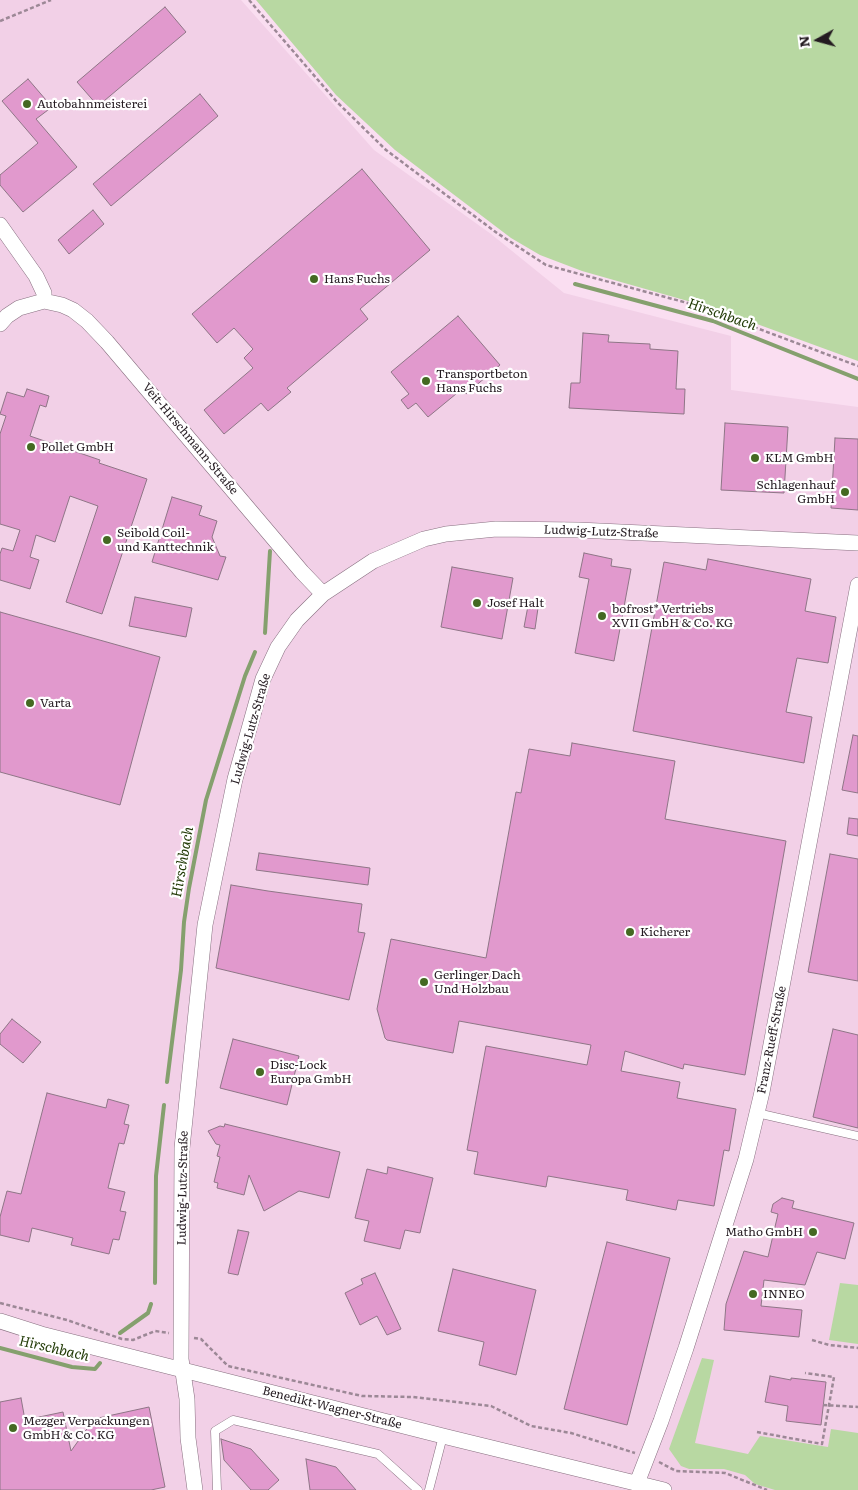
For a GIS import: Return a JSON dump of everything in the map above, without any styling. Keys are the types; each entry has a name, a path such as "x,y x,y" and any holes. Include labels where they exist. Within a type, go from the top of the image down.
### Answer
{"street":[{"path":"0,225 36,276 44,293 44,302"},
{"name":"Veit-Hirschmann-Straße","path":"0,324 7,316 19,308 44,302 62,305 73,310 87,321 323,594"},
{"name":"Ludwig-Lutz-Straße","path":"195,1490 188,1438 187,1400 181,1359 182,1148 205,925 235,779 263,679 278,647 297,620 323,594 373,561 424,539 496,529 578,530 858,543"},
{"name":"Franz-Rueff-Straße","path":"636,1487 664,1412 746,1160 818,803 858,585"},
{"name":"Benedikt-Wagner-Straße","path":"0,1321 41,1334 636,1487 664,1490"}],"lane":[{"path":"757,1113 858,1136"},
{"path":"217,1490 215,1431 233,1420 378,1454 418,1490"},
{"path":"429,1490 443,1436"}],"path":[{"path":"0,21 51,0"},
{"path":"250,0 337,102 386,150 497,233 546,265 695,305 858,366"},
{"path":"0,1303 67,1320 122,1339 133,1340 155,1332 181,1334 201,1340 228,1366 362,1396 413,1397 490,1406 532,1426 571,1433 647,1457 676,1471 725,1472 767,1490"},
{"path":"812,1340 828,1345 858,1348"},
{"path":"758,1432 822,1444 834,1377 805,1373"},
{"path":"823,1405 858,1407"}],"shaded area":[{"path":"0,0 241,0 374,150 491,234 564,293 731,336 731,390 858,407 858,1490 0,1490"}],"green space":[{"path":"256,0 858,0 858,361 716,309 582,271 540,255 511,238 395,150 336,95"},
{"path":"840,1283 858,1285 858,1344 829,1340"},
{"path":"702,1358 714,1360 695,1443 748,1454 760,1436 828,1447 831,1429 858,1433 858,1490 775,1490 755,1484 745,1475 724,1469 689,1469 681,1466 669,1449"}],"building":[{"path":"165,7 186,32 98,106 77,82"},
{"path":"28,79 52,107 36,119 77,167 23,212 0,185 0,175 38,143 2,101"},
{"path":"200,94 218,116 111,206 93,184"},
{"name":"Hans Fuchs","path":"362,169 430,250 360,309 368,319 287,388 291,392 268,411 261,403 224,434 204,410 253,368 244,358 253,349 234,328 217,343 192,314"},
{"path":"93,210 104,224 69,254 58,240"},
{"path":"458,316 500,365 466,394 462,389 428,417 416,403 408,409 401,400 409,394 391,372"},
{"path":"583,333 609,335 608,342 650,344 650,349 678,351 676,389 685,389 684,414 569,408 571,383 580,383"},
{"path":"27,389 49,396 46,407 40,405 30,436 100,460 99,463 147,479 102,614 66,602 98,506 70,496 55,542 36,535 30,557 39,560 30,589 0,580 0,554 2,548 13,551 20,530 0,524 0,434 6,416 0,414 7,392 24,397"},
{"name":"KLM GmbH","path":"725,423 788,427 784,493 721,490"},
{"path":"835,438 858,439 858,510 831,508"},
{"path":"172,497 202,506 199,515 217,521 212,537 220,556 226,557 218,580 152,562"},
{"name":"bofrost* Vertriebs XVII GmbH & Co. KG","path":"584,553 612,559 611,566 631,569 614,661 575,653 589,579 579,577"},
{"path":"708,559 811,579 805,611 836,617 828,663 797,658 786,712 812,717 804,763 633,731 664,562 706,570"},
{"name":"Josef Halt","path":"452,567 513,578 502,639 441,627"},
{"path":"135,597 192,608 186,637 129,626"},
{"path":"528,606 538,608 535,629 524,627"},
{"path":"0,612 160,657 120,805 0,772"},
{"path":"853,735 858,736 858,793 842,790"},
{"path":"572,743 675,761 665,819 786,841 745,1075 684,1064 683,1069 625,1051 621,1071 680,1082 677,1098 736,1109 729,1151 724,1150 714,1206 678,1200 676,1210 626,1200 628,1190 548,1176 546,1187 474,1174 478,1152 467,1150 486,1046 587,1065 591,1045 459,1021 453,1053 387,1040 385,1038 377,1009 391,939 486,958 516,792 521,793 529,749 570,756"},
{"path":"849,818 858,819 858,836 847,834"},
{"path":"259,853 370,868 368,885 256,870"},
{"path":"830,854 858,859 858,981 808,972"},
{"path":"231,885 362,904 358,932 365,933 349,1000 216,968"},
{"path":"12,1019 41,1042 23,1063 0,1044 0,1034"},
{"path":"833,1029 858,1035 858,1128 813,1117"},
{"name":"Disc-Lock Europa GmbH","path":"233,1039 299,1056 287,1105 220,1088"},
{"path":"47,1093 106,1108 108,1099 129,1105 124,1124 129,1125 124,1144 119,1143 108,1188 125,1192 120,1211 126,1212 119,1240 113,1239 109,1254 71,1245 73,1238 32,1228 29,1242 0,1235 0,1217 7,1191 21,1194"},
{"path":"225,1124 340,1152 329,1198 299,1191 264,1211 249,1175 244,1195 217,1188 218,1183 214,1182 220,1157 217,1156 220,1145 216,1144 208,1131 220,1126 224,1127"},
{"path":"388,1167 433,1178 420,1233 405,1230 400,1249 364,1241 369,1221 355,1218 367,1169 387,1174"},
{"path":"782,1198 794,1201 792,1208 854,1223 845,1259 817,1252 805,1285 764,1280 761,1306 802,1310 799,1337 724,1330 726,1304 744,1251 768,1257 778,1214 771,1212 773,1204"},
{"path":"238,1230 249,1232 238,1275 228,1273"},
{"path":"607,1242 670,1258 627,1425 564,1409"},
{"path":"453,1269 536,1290 516,1375 479,1365 484,1342 438,1331"},
{"path":"375,1273 401,1329 387,1335 377,1316 360,1325 345,1293 363,1284 361,1279"},
{"path":"770,1376 791,1380 791,1378 826,1382 821,1425 786,1421 788,1406 765,1402"},
{"path":"21,1398 25,1420 63,1412 71,1451 94,1419 149,1407 165,1487 151,1490 0,1490 0,1402"},
{"path":"221,1439 251,1449 279,1480 268,1490 251,1490 224,1460"},
{"path":"306,1459 336,1467 356,1490 310,1490"}],"waterway":[{"name":"Hirschbach","path":"575,284 713,321 858,379"},
{"name":"Hirschbach","path":"265,633 270,551"},
{"name":"Hirschbach","path":"167,1082 181,970 184,922 206,800 245,676 255,652"},
{"name":"Hirschbach","path":"155,1283 156,1176 164,1105"},
{"name":"Hirschbach","path":"120,1333 148,1313 151,1304"},
{"name":"Hirschbach","path":"0,1348 72,1367 95,1369 100,1363"}],"place":[{"name":"Autobahnmeisterei","path":"27,104"},
{"name":"Hans Fuchs","path":"314,279"},
{"name":"Transportbeton Hans Fuchs","path":"426,381"},
{"name":"Pollet GmbH","path":"31,447"},
{"name":"KLM GmbH","path":"755,458"},
{"name":"Schlagenhauf GmbH","path":"845,492"},
{"name":"Seibold Coil- und Kanttechnik","path":"107,540"},
{"name":"Josef Halt","path":"477,603"},
{"name":"bofrost* Vertriebs XVII GmbH & Co. KG","path":"602,616"},
{"name":"Varta","path":"30,703"},
{"name":"Kicherer","path":"630,932"},
{"name":"Gerlinger Dach Und Holzbau","path":"424,982"},
{"name":"Disc-Lock Europa GmbH","path":"260,1072"},
{"name":"Matho GmbH","path":"813,1232"},
{"name":"INNEO","path":"753,1294"},
{"name":"Mezger Verpackungen GmbH & Co. KG","path":"13,1428"}]}
